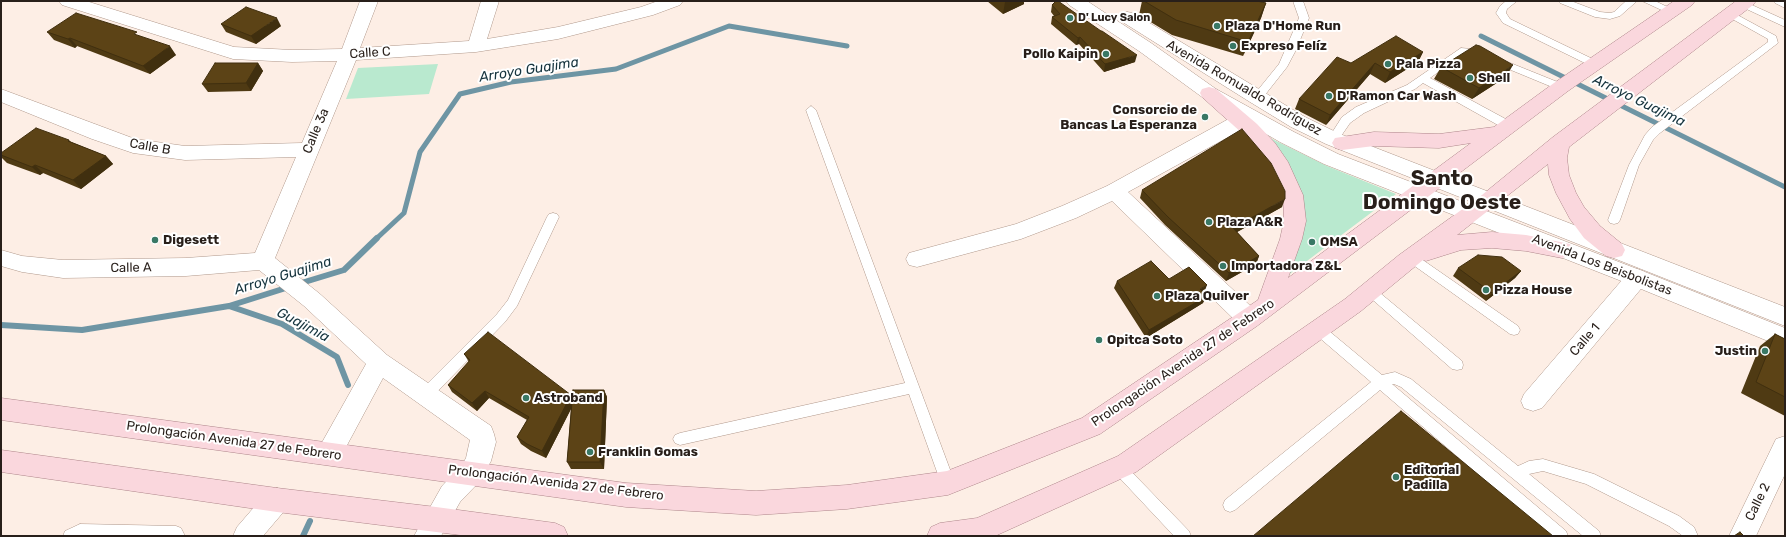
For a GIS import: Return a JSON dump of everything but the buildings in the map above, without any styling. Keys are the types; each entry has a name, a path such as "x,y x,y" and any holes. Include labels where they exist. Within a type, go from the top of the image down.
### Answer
{"main road":[{"name":"Prolongación Avenida 27 de Febrero","path":"1,410 626,495 756,503 847,497 948,483 1091,426 1249,319 1564,85 1686,1"},
{"path":"940,536 979,530 1118,468 1133,459 1319,330 1489,200 1602,109 1740,6"},
{"path":"1209,94 1241,121 1268,148 1278,162 1293,195 1295,221 1291,239 1267,306"},
{"path":"1337,141 1374,139 1439,141 1505,129"},
{"path":"1560,142 1557,158 1559,175 1566,193 1577,212 1592,232 1614,250"},
{"path":"1410,260 1461,242 1492,240 1526,243 1562,250"},
{"path":"1,461 277,500 431,527 556,536"}],"street":[{"name":"Calle C","path":"68,1 233,53 292,56 349,55 476,46 558,33 647,11 674,1"},
{"name":"Calle 3a","path":"270,266 308,150 349,55 369,1"},
{"path":"476,46 490,1"},
{"name":"Avenida Romualdo Rodríguez","path":"1076,1 1145,47 1209,94 1287,137 1331,159 1418,194"},
{"name":"Avenida Romualdo Rodríguez","path":"1102,1 1298,122 1337,141 1438,179"},
{"name":"Calle B","path":"1,95 133,146 185,153 308,150"},
{"path":"917,259 1021,231 1114,191 1241,121"},
{"name":"Avenida Los Beisbolistas","path":"1438,179 1785,317"},
{"path":"1114,191 1249,319"},
{"name":"Avenida Los Beisbolistas","path":"1418,194 1638,278 1785,338"},
{"name":"Calle A","path":"1,258 22,264 63,269 270,266"},
{"path":"270,266 312,300 379,362 482,434 483,442 481,451 478,461 471,474 451,494 431,527"},
{"name":"Calle 1","path":"1533,401 1638,278"},
{"path":"329,454 379,362"},
{"name":"Calle 2","path":"1742,536 1785,447"},
{"path":"246,536 277,500"}],"lane":[{"path":"1257,98 1283,65 1291,50 1304,18 1298,1"},
{"path":"1512,1 1503,8 1501,13 1506,21 1592,66"},
{"path":"1563,1 1592,13 1610,16 1630,3"},
{"path":"1618,1 1630,3"},
{"path":"1647,1 1671,11"},
{"path":"1778,1 1785,5"},
{"path":"1740,6 1785,24"},
{"path":"1614,220 1634,165 1649,138 1656,130 1773,43 1773,38 1740,6"},
{"path":"1337,141 1346,120 1360,110 1400,93 1424,79 1460,52 1468,51 1564,85"},
{"path":"1424,79 1505,129"},
{"path":"811,110 948,483"},
{"path":"425,395 501,318 513,303 553,217"},
{"path":"1410,260 1514,330"},
{"path":"1370,291 1457,365"},
{"path":"1319,330 1561,536"},
{"path":"1230,505 1380,382 1395,378 1406,383 1594,536"},
{"path":"680,439 913,387"},
{"path":"1516,474 1528,467 1543,465 1589,479 1674,521 1689,532 1691,536"},
{"path":"1118,468 1184,536"},
{"path":"70,536 80,531 176,533 178,536"}],"green space":[{"path":"438,64 429,94 346,99 358,68"},
{"path":"1264,135 1327,166 1396,194 1287,276 1296,250"}],"waterway":[{"name":"Arroyo Guajima","path":"376,239 404,213 420,152 460,94 511,82 616,69 729,26 847,46"},
{"name":"Arroyo Guajima","path":"1481,36 1785,187"},
{"name":"Arroyo Guajima","path":"298,284 344,270 377,238"},
{"name":"Arroyo Guajima","path":"229,306 289,287"},
{"name":"Arroyo Guajima","path":"1,325 82,330 229,306"},
{"name":"Guajimia","path":"229,306 282,324 337,357 348,385"},
{"name":"Guajimia","path":"303,536 310,521"}],"place":[{"name":"D' Lucy Salon","path":"1070,18"},
{"name":"Plaza D'Home Run","path":"1217,26"},
{"name":"Expreso Felíz","path":"1233,46"},
{"name":"Pollo Kaipin","path":"1106,54"},
{"name":"Pala Pizza","path":"1388,64"},
{"name":"Shell","path":"1470,78"},
{"name":"D'Ramon Car Wash","path":"1329,96"},
{"name":"Consorcio de Bancas La Esperanza","path":"1205,117"},
{"name":"Plaza A&R","path":"1209,222"},
{"name":"Digesett","path":"155,240"},
{"name":"OMSA","path":"1312,242"},
{"name":"Importadora Z&L","path":"1223,266"},
{"name":"Pizza House","path":"1486,290"},
{"name":"Plaza Quilver","path":"1157,296"},
{"name":"Opitca Soto","path":"1099,340"},
{"name":"Justin","path":"1765,351"},
{"name":"Astroband","path":"526,398"},
{"name":"Franklin Gomas","path":"590,452"},
{"name":"Editorial Padilla","path":"1396,477"}],"district":[{"name":"Santo Domingo Oeste","path":"1442,191"}]}
